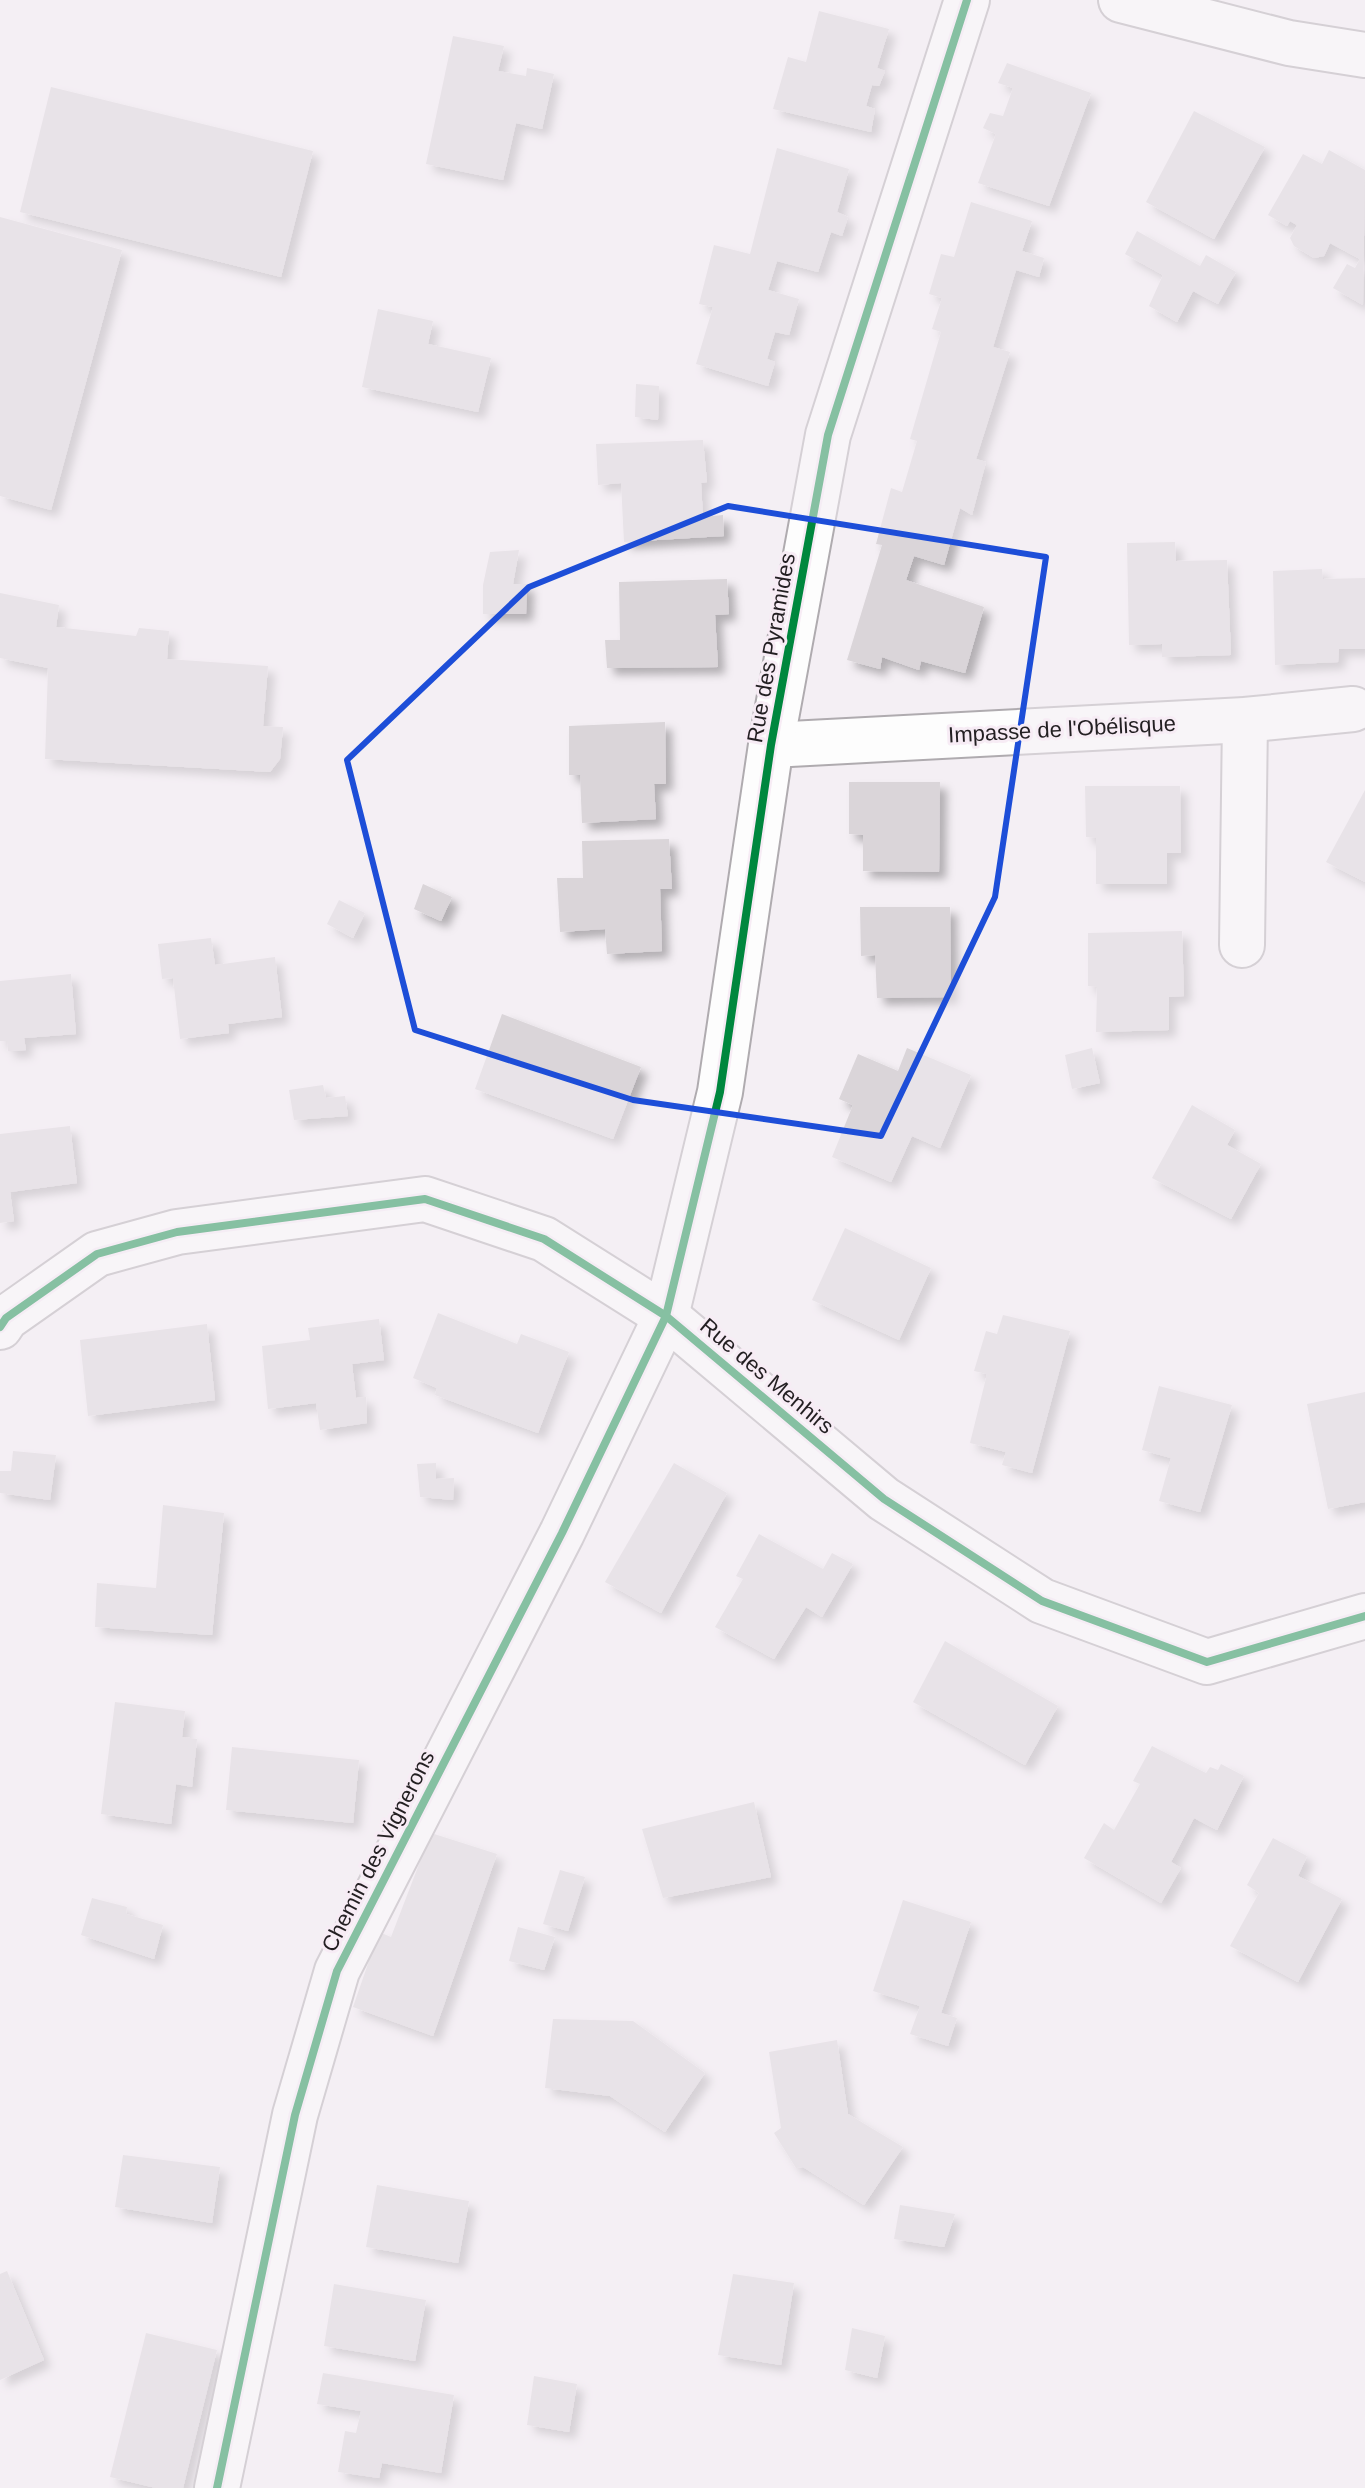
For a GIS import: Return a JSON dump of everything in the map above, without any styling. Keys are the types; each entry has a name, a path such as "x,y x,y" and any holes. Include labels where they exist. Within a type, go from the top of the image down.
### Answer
{"street":[{"name":"Rue des Pyramides","path":"666,1316 720,1092 771,745 828,435 967,0"},
{"path":"1121,0 1289,43 1365,55"},
{"name":"Impasse de l'Obélisque","path":"771,745 1245,720 1353,709"},
{"path":"1242,945 1245,720"},
{"name":"Rue des Menhirs","path":"0,1327 6,1318 97,1254 177,1232 425,1199 544,1239 666,1316 884,1499 1042,1601 1207,1662 1365,1616"},
{"name":"Chemin des Vignerons","path":"217,2488 295,2115 337,1971 562,1533 666,1316"}],"highlighted area":[{"path":"728,506 1046,557 995,897 881,1136 633,1100 415,1030 347,760 529,587"}],"building":[{"path":"819,11 889,29 877,68 885,71 879,86 872,85 866,106 875,109 871,132 773,109 788,57 806,62"},
{"path":"453,36 504,46 498,71 526,76 527,68 554,74 542,129 516,123 503,180 426,164"},
{"path":"1007,63 1091,93 1049,206 978,183 996,134 983,128 990,113 1003,116 1013,88 998,83"},
{"path":"51,87 313,151 281,277 20,212"},
{"path":"1194,111 1265,147 1214,239 1146,202"},
{"path":"777,148 849,169 837,212 848,217 842,236 831,232 818,272 777,261 768,290 799,299 789,335 775,332 767,359 775,362 768,386 696,364 713,307 699,304 714,245 750,254"},
{"path":"1329,150 1365,170 1363,305 1333,288 1347,264 1355,268 1360,259 1330,243 1324,256 1314,258 1294,246 1290,238 1297,225 1290,221 1287,226 1268,215 1303,154 1322,164"},
{"path":"971,202 1032,221 1022,251 1044,258 1039,277 1016,270 993,347 1010,352 976,459 986,462 972,515 960,508 944,565 914,556 906,580 984,607 965,673 921,661 919,670 882,657 880,669 847,660 882,545 876,544 891,488 902,492 917,441 910,439 941,332 932,329 942,298 929,294 941,254 954,257"},
{"path":"0,217 122,250 51,510 0,496"},
{"path":"1137,231 1200,266 1206,255 1236,272 1218,304 1193,291 1177,322 1149,306 1163,275 1125,254"},
{"path":"378,309 433,321 428,344 491,358 478,412 362,387"},
{"path":"636,384 659,386 658,420 635,417"},
{"path":"703,440 707,482 701,483 703,517 723,515 724,536 624,542 621,483 598,485 596,444"},
{"path":"1175,542 1176,561 1227,560 1231,655 1162,657 1162,644 1129,645 1127,543"},
{"path":"519,550 513,584 527,584 526,614 483,614 483,585 490,552"},
{"path":"1322,569 1323,579 1365,578 1365,649 1339,649 1338,662 1275,665 1273,571"},
{"path":"727,579 729,614 715,615 718,667 607,668 605,640 620,640 619,582"},
{"path":"0,593 59,605 56,627 136,636 139,628 169,631 167,659 268,666 263,726 283,727 280,759 270,772 45,759 48,668 0,658"},
{"path":"665,722 666,784 654,784 656,819 582,823 580,775 569,775 569,726"},
{"path":"849,782 940,782 939,872 863,871 863,835 849,834"},
{"path":"1085,786 1180,786 1181,853 1167,853 1167,884 1096,884 1096,838 1086,837"},
{"path":"1365,790 1365,882 1326,862"},
{"path":"669,839 672,889 660,889 662,951 607,954 605,929 560,932 557,878 583,878 582,841"},
{"path":"423,884 452,897 441,921 414,909"},
{"path":"339,900 365,913 353,938 327,924"},
{"path":"860,907 950,907 951,997 877,998 875,955 861,956"},
{"path":"1182,931 1184,996 1169,997 1169,1030 1096,1032 1097,987 1088,986 1088,933"},
{"path":"211,938 215,965 275,957 282,1017 228,1024 229,1033 180,1039 173,978 162,979 158,944"},
{"path":"71,974 76,1034 24,1038 26,1050 8,1051 7,1041 0,1041 0,981"},
{"path":"502,1014 641,1067 613,1139 475,1089"},
{"path":"907,1048 971,1075 940,1148 912,1136 891,1182 832,1157 853,1105 839,1099 858,1054 898,1071"},
{"path":"1092,1048 1100,1083 1072,1089 1065,1055"},
{"path":"323,1085 326,1098 345,1096 348,1116 294,1120 289,1090"},
{"path":"1192,1105 1235,1130 1227,1145 1261,1164 1231,1219 1152,1178"},
{"path":"70,1126 77,1183 10,1192 14,1221 0,1223 0,1134"},
{"path":"845,1228 931,1268 899,1340 812,1300"},
{"path":"438,1313 517,1344 521,1334 569,1352 538,1433 435,1395 437,1388 413,1378"},
{"path":"1003,1315 1070,1331 1032,1473 1002,1465 1006,1452 970,1443 987,1374 974,1371 986,1331 997,1334"},
{"path":"379,1319 384,1360 352,1364 356,1398 366,1397 367,1423 320,1430 316,1403 268,1409 262,1346 310,1340 308,1328"},
{"path":"207,1324 215,1400 88,1416 80,1340"},
{"path":"1159,1386 1232,1405 1200,1512 1159,1501 1171,1458 1142,1450"},
{"path":"1365,1392 1365,1502 1328,1509 1307,1404"},
{"path":"13,1451 56,1455 50,1500 0,1493 0,1471 11,1471"},
{"path":"436,1463 436,1479 454,1478 453,1500 420,1497 417,1464"},
{"path":"674,1463 727,1493 661,1613 605,1582"},
{"path":"163,1505 224,1513 212,1635 95,1627 97,1583 156,1588"},
{"path":"759,1534 823,1569 832,1553 853,1564 822,1617 806,1607 774,1659 715,1627 743,1579 736,1576"},
{"path":"945,1641 1058,1706 1025,1765 913,1702"},
{"path":"115,1702 185,1711 182,1737 197,1739 192,1787 176,1784 171,1824 101,1814"},
{"path":"1152,1746 1206,1773 1210,1767 1218,1770 1221,1764 1244,1776 1217,1830 1194,1818 1171,1862 1181,1868 1161,1903 1084,1858 1104,1823 1114,1830 1140,1784 1133,1781"},
{"path":"232,1747 359,1760 353,1823 226,1810"},
{"path":"754,1802 771,1877 663,1898 642,1829"},
{"path":"431,1833 497,1854 433,2036 353,2007 379,1932 391,1937"},
{"path":"1273,1838 1307,1856 1298,1876 1342,1899 1298,1982 1230,1946 1259,1893 1247,1885"},
{"path":"560,1870 585,1877 568,1931 543,1924"},
{"path":"92,1898 127,1907 126,1914 163,1925 154,1959 81,1935"},
{"path":"903,1900 971,1922 941,2013 957,2018 948,2046 910,2034 920,2006 873,1991"},
{"path":"518,1927 555,1937 544,1970 509,1961"},
{"path":"553,2019 633,2021 705,2073 665,2132 610,2096 545,2088"},
{"path":"837,2040 848,2114 903,2147 864,2205 803,2167 796,2168 774,2133 781,2128 769,2052"},
{"path":"123,2155 220,2167 212,2223 115,2207"},
{"path":"377,2185 469,2201 458,2263 366,2247"},
{"path":"900,2205 955,2214 944,2247 894,2239"},
{"path":"7,2271 44,2360 0,2380 0,2274"},
{"path":"733,2274 794,2283 781,2365 718,2355"},
{"path":"334,2284 426,2300 415,2361 324,2346"},
{"path":"852,2328 885,2336 877,2378 845,2370"},
{"path":"146,2333 217,2350 183,2488 156,2488 110,2477"},
{"path":"323,2373 454,2395 441,2473 382,2463 379,2478 338,2472 345,2431 356,2433 361,2411 317,2404"},
{"path":"534,2376 577,2384 569,2432 527,2425"}],"cycle path":[{"path":"217,2488 295,2115 337,1971 562,1533 666,1316 720,1092 771,745 828,435 967,0"},
{"path":"0,1327 6,1318 97,1254 177,1232 425,1199 544,1239 666,1316 884,1499 1042,1601 1207,1662 1365,1616"}]}
